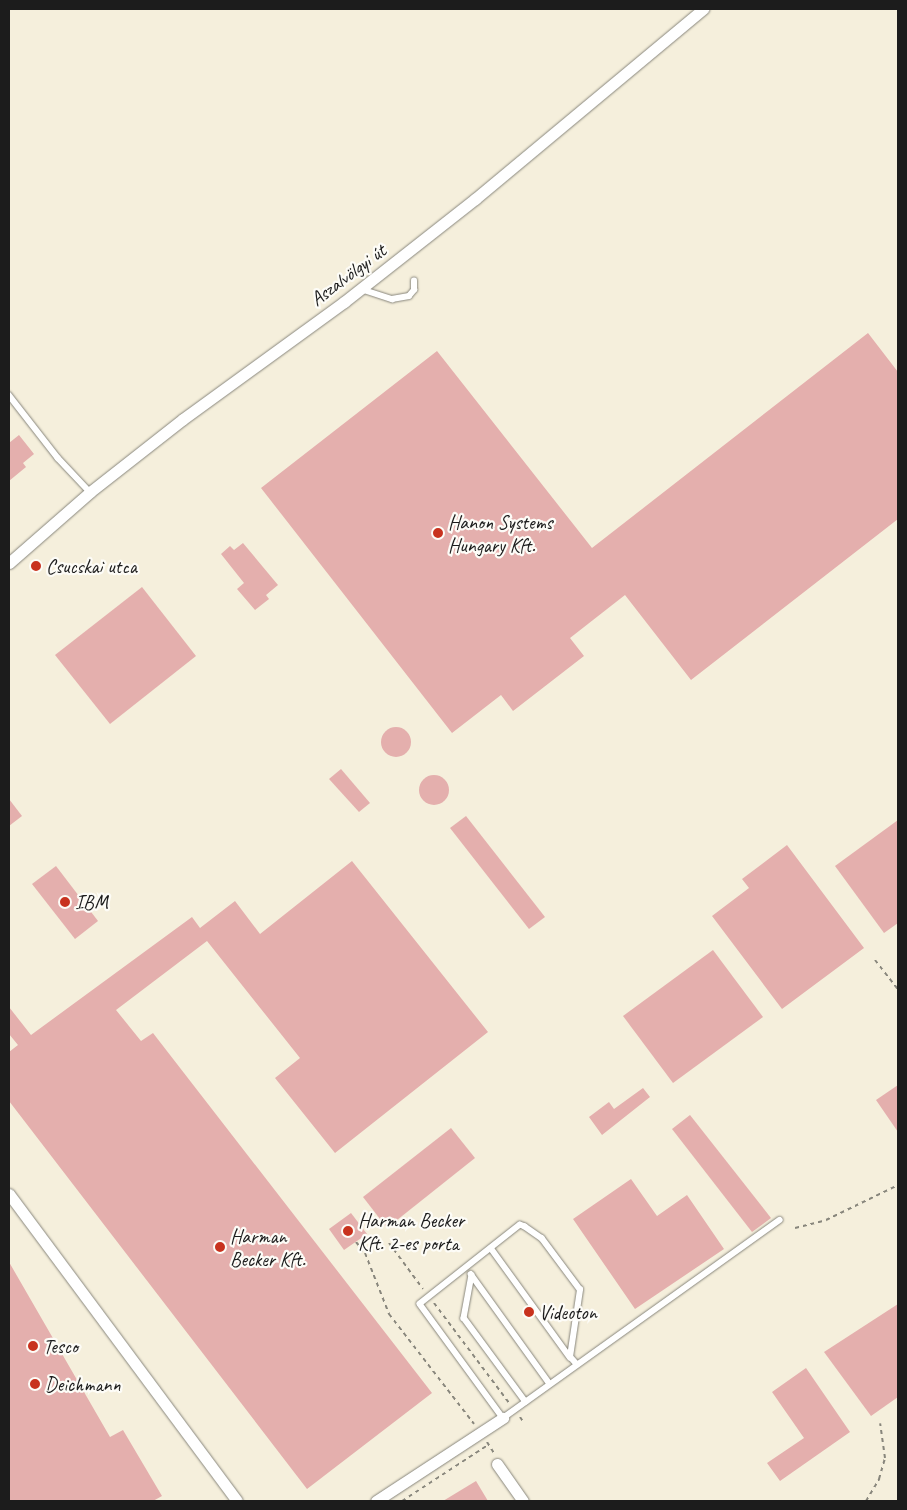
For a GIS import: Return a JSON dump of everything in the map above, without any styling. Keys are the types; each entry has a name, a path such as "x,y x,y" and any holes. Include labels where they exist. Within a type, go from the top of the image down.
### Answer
{"street":[{"name":"Aszalvölgyi út","path":"9,563 90,492 183,419 361,290 703,9"},
{"path":"9,1194 237,1501"},
{"path":"376,1501 503,1418"},
{"path":"499,1462 524,1501"}],"lane":[{"path":"361,290 392,299 409,296 414,290 414,281"},
{"path":"9,395 58,458 90,492"},
{"path":"570,1357 580,1290 542,1239 520,1226 420,1304 503,1418 780,1220"},
{"path":"491,1248 577,1365"},
{"path":"466,1268 550,1384"},
{"path":"472,1276 464,1318 526,1402"}],"path":[{"path":"875,960 898,989"},
{"path":"795,1228 826,1220 898,1185"},
{"path":"356,1242 364,1253 389,1314 489,1444 499,1462"},
{"path":"389,1243 524,1423"},
{"path":"866,1501 879,1479 885,1458 880,1423"},
{"path":"402,1501 489,1444"}],"building":[{"name":"Hanon Systems Hungary Kft.","path":"868,333 898,372 898,519 691,680 625,595 570,638 584,656 513,711 501,695 452,733 261,488 437,351 592,548"},
{"path":"19,435 34,454 23,463 26,467 9,481 9,443"},
{"path":"243,543 278,585 266,595 269,599 255,610 237,589 244,583 221,554 230,546 234,550"},
{"path":"142,587 196,656 110,724 55,655"},
{"path":"396,727 402,728 410,736 410,748 402,756 396,757 390,756 382,748 381,742 382,736 390,728"},
{"path":"341,769 370,803 359,812 329,779"},
{"path":"434,775 440,776 448,784 448,796 440,804 434,805 428,804 420,796 419,790 420,784 428,776"},
{"path":"9,799 22,816 9,826"},
{"path":"466,816 545,917 529,929 450,828"},
{"path":"898,820 898,923 884,933 835,866"},
{"path":"787,845 864,948 782,1009 712,916 749,888 742,879"},
{"name":"Harman Becker Kft.","path":"352,861 488,1032 335,1153 275,1078 300,1058 207,941 116,1010 141,1041 153,1033 432,1393 307,1489 9,1101 9,1052 18,1045 9,1034 9,1007 31,1035 192,917 200,928 235,901 260,934"},
{"name":"IBM","path":"56,866 98,921 75,939 32,884"},
{"path":"713,950 763,1017 673,1083 623,1016"},
{"path":"898,1085 898,1132 876,1100"},
{"path":"643,1088 650,1097 602,1135 589,1117 609,1102 614,1109"},
{"path":"690,1115 771,1218 752,1232 672,1129"},
{"path":"451,1128 475,1158 387,1228 363,1197"},
{"path":"631,1179 657,1216 687,1195 724,1249 635,1309 573,1219"},
{"name":"Harman Becker Kft. 2-es porta","path":"351,1213 367,1234 344,1250 329,1229"},
{"name":"Tesco","path":"9,1262 110,1437 123,1430 162,1496 153,1501 9,1501"},
{"path":"898,1304 898,1397 871,1416 824,1352"},
{"path":"806,1368 850,1432 780,1481 767,1463 804,1438 772,1392"},
{"path":"476,1481 488,1501 443,1501"}],"place":[{"name":"Hanon Systems Hungary Kft.","path":"438,533"},
{"name":"Csucskai utca","path":"36,566"},
{"name":"IBM","path":"65,902"},
{"name":"Harman Becker Kft. 2-es porta","path":"348,1231"},
{"name":"Harman Becker Kft.","path":"220,1247"},
{"name":"Videoton","path":"529,1312"},
{"name":"Tesco","path":"33,1346"},
{"name":"Deichmann","path":"35,1384"}]}
